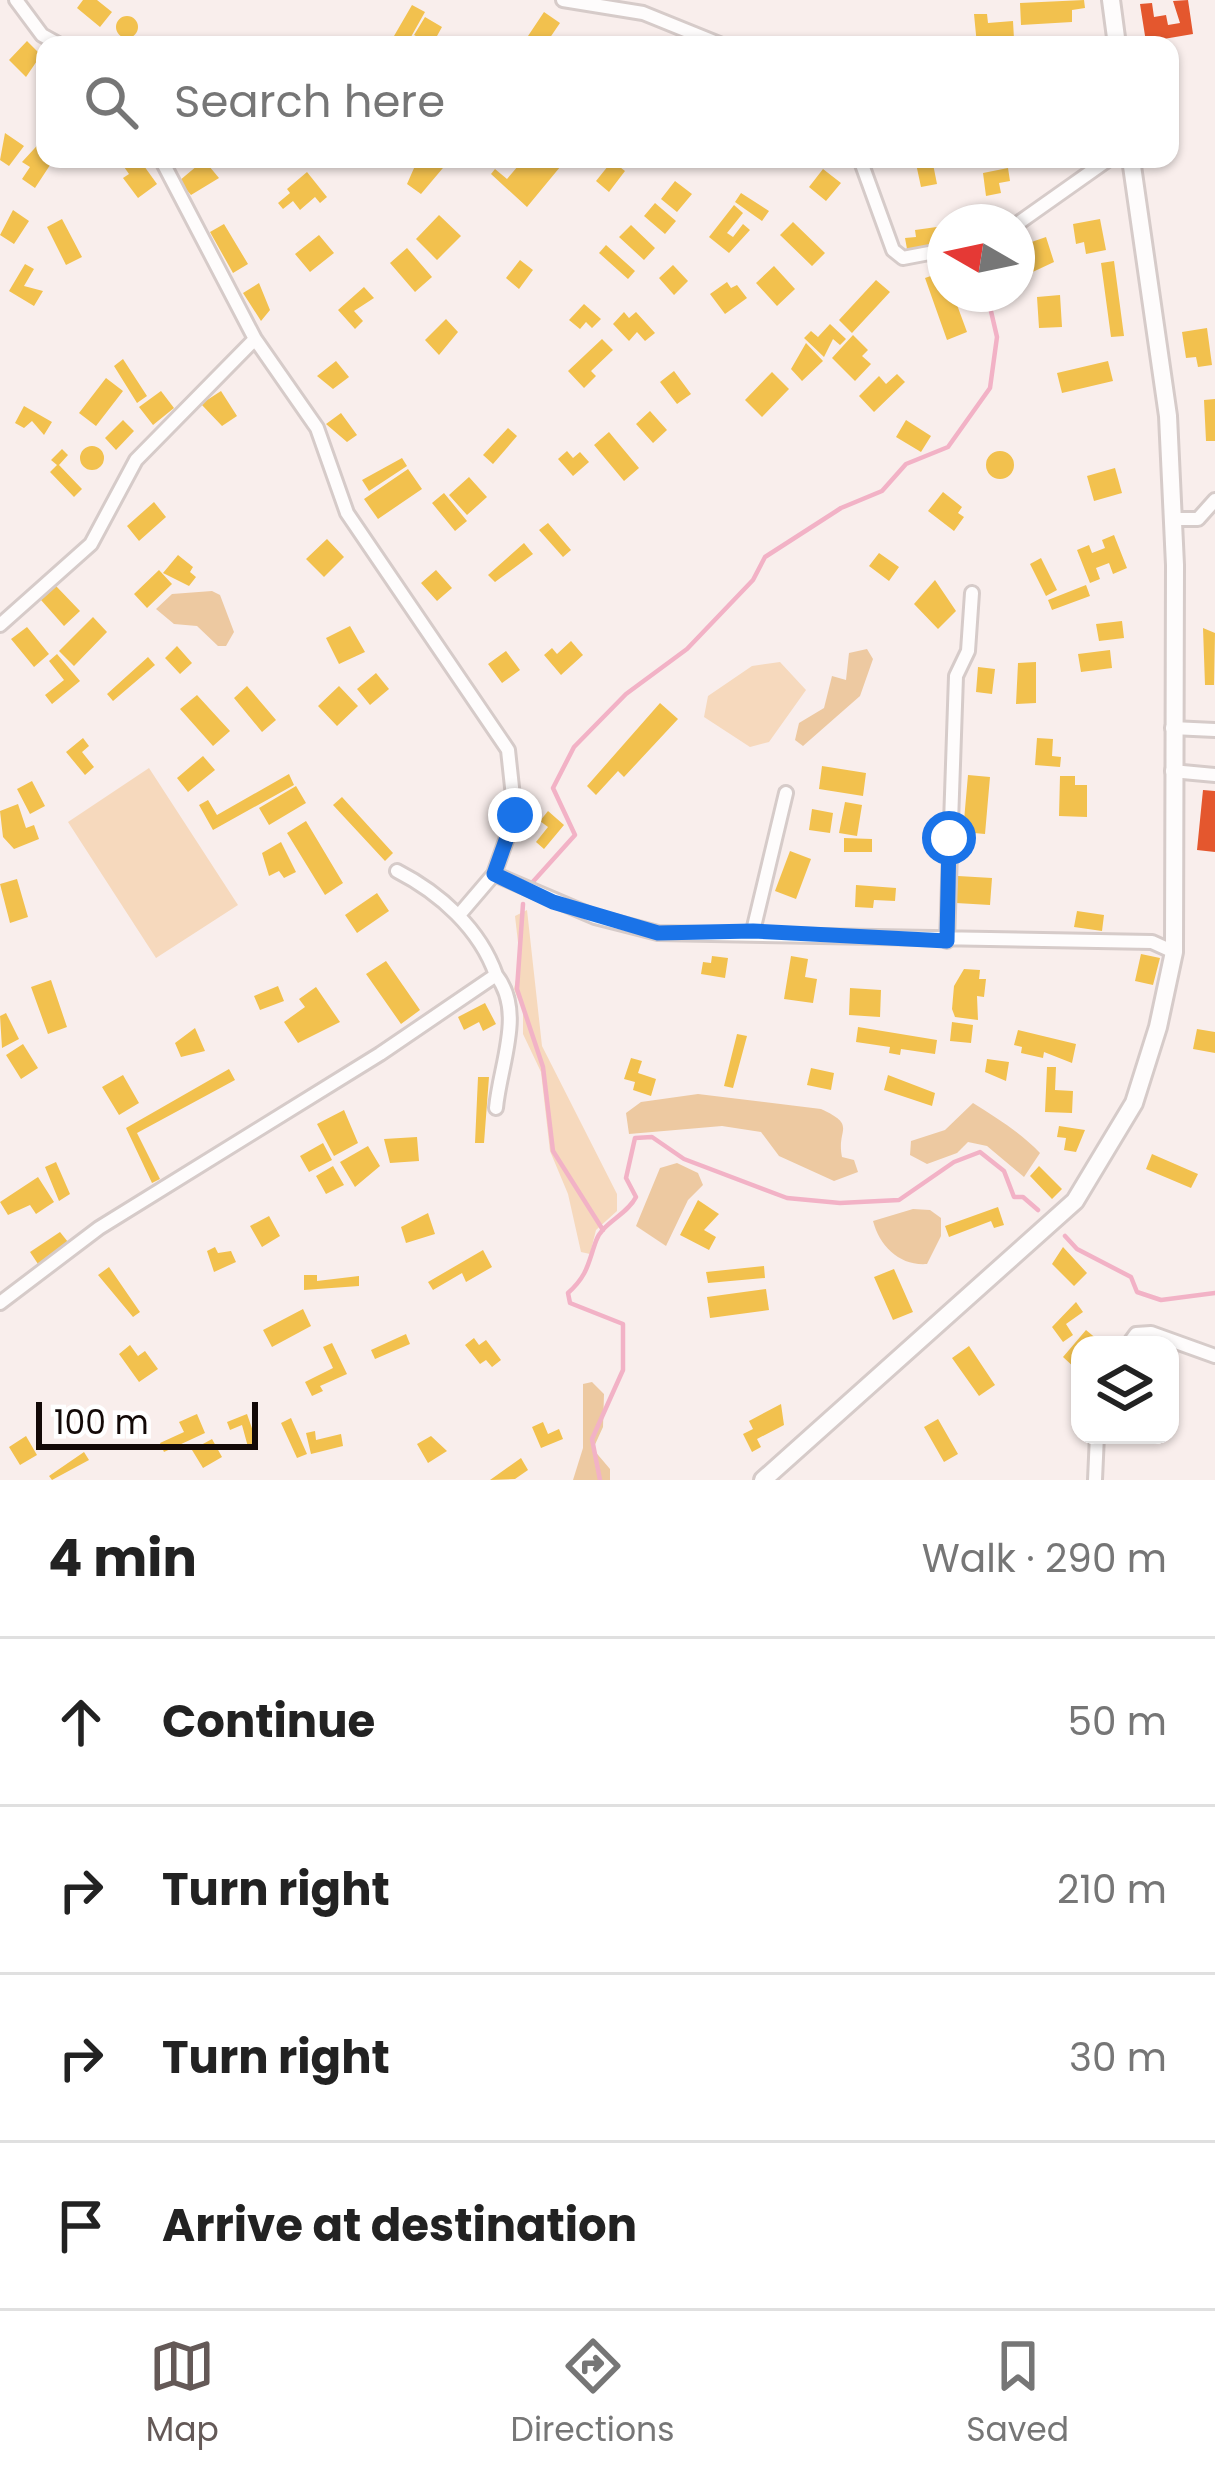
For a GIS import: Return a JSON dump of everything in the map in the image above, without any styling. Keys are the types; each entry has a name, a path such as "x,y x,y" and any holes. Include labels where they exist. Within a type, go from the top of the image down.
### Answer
{"main road":[{"path":"1111,0 1116,36"},
{"path":"763,1480 1075,1201 1134,1103 1174,952 1173,519 1168,416 1133,168"}],"street":[{"path":"563,0 643,13 700,36"},
{"path":"19,1 45,36"},
{"path":"166,168 255,339 317,428 347,513 508,750 515,815 494,874 459,915"},
{"path":"863,168 892,250 903,258 927,253"},
{"path":"1035,211 1096,168"},
{"path":"0,625 91,544 136,460 255,339"},
{"path":"1173,519 1198,519 1215,500"},
{"path":"947,941 956,676 968,651 972,593"},
{"path":"1172,728 1215,730"},
{"path":"1172,770 1215,775"},
{"path":"753,931 785,793"},
{"path":"397,871 459,915 490,956 506,988 511,1017 496,1108"},
{"path":"494,874 514,887 617,925 687,935 753,931 947,941 1151,942 1174,952"},
{"path":"0,1304 152,1193 380,1054 496,975"},
{"path":"1179,1344 1215,1356"},
{"path":"1095,1480 1097,1444"}],"shaded area":[{"path":"212,591 220,595 234,632 226,646 218,646 197,626 174,624 156,609 172,594"},
{"path":"867,649 873,659 860,696 803,746 795,740 799,723 824,708 832,676 846,680 849,653"},
{"path":"780,662 806,690 769,742 750,747 704,717 708,696 752,666"},
{"path":"149,768 238,905 156,958 68,822"},
{"path":"527,910 542,1046 617,1194 617,1211 596,1230 590,1254 581,1252 568,1194 550,1151 541,1072 523,1034 523,1011 514,989 520,960 515,916"},
{"path":"698,1094 821,1109 842,1124 842,1157 854,1160 858,1172 834,1181 779,1156 761,1132 722,1126 629,1134 626,1113 641,1102"},
{"path":"973,1103 1040,1153 1024,1177 987,1146 968,1142 957,1153 927,1164 910,1155 911,1141 945,1130"},
{"path":"677,1163 698,1173 703,1185 688,1200 666,1246 636,1226 660,1168"},
{"path":"913,1209 930,1210 941,1218 941,1236 927,1264 908,1262 892,1253 873,1221"},
{"path":"592,1382 604,1394 603,1427 593,1449 610,1469 610,1480 573,1480 583,1448 583,1384"}],"building: Homes":[{"path":"83,0 97,0 112,12 100,27 77,8"},
{"path":"1084,0 1085,8 1072,10 1072,22 1021,25 1020,3"},
{"path":"412,5 425,12 412,36 394,36"},
{"path":"544,12 560,23 551,36 528,36"},
{"path":"974,14 987,14 988,23 1013,21 1014,36 976,36"},
{"path":"425,17 442,27 437,36 414,35"},
{"path":"119,19 135,19 135,35 119,35"},
{"path":"27,41 36,50 36,62 26,77 9,60"},
{"path":"5,133 24,146 9,166 0,160"},
{"path":"36,147 36,168 48,168 35,188 22,179 30,167 22,162"},
{"path":"125,168 145,168 157,184 138,198 123,178 129,174"},
{"path":"194,168 211,168 219,178 191,195 179,181"},
{"path":"414,168 443,168 421,194 407,184"},
{"path":"516,168 559,168 527,207 491,174 495,169 507,179"},
{"path":"606,168 625,171 609,192 596,181"},
{"path":"917,168 934,168 937,184 921,187"},
{"path":"1008,168 1010,181 999,183 1001,193 986,196 983,173"},
{"path":"823,169 841,183 826,201 809,187"},
{"path":"307,172 327,197 320,203 315,197 300,210 293,201 283,209 278,203 290,193 287,189"},
{"path":"675,181 692,194 677,212 661,199"},
{"path":"741,193 769,211 762,221 735,202"},
{"path":"655,203 676,221 665,234 644,216"},
{"path":"734,205 743,213 727,233 733,237 743,224 750,230 729,253 709,237"},
{"path":"13,210 29,221 14,244 0,235"},
{"path":"439,215 461,236 437,260 416,239"},
{"path":"62,219 82,257 66,265 47,227"},
{"path":"1100,219 1106,250 1086,254 1084,242 1076,244 1073,224"},
{"path":"793,222 825,253 812,266 780,235"},
{"path":"224,224 248,264 233,273 210,232"},
{"path":"631,225 655,248 644,260 619,237"},
{"path":"927,228 927,247 907,249 905,238 916,237 915,230"},
{"path":"319,235 334,253 310,272 295,254"},
{"path":"1046,237 1054,262 1035,271 1035,241"},
{"path":"606,245 635,271 628,279 599,253"},
{"path":"407,248 432,277 415,292 390,263"},
{"path":"520,260 533,270 519,289 506,278"},
{"path":"1114,261 1124,336 1111,337 1101,263"},
{"path":"25,264 34,269 24,286 43,291 34,306 9,291"},
{"path":"673,265 688,281 674,295 659,278"},
{"path":"774,266 795,289 777,306 756,283"},
{"path":"876,280 890,292 852,333 839,320"},
{"path":"727,282 731,288 737,285 747,298 725,314 710,294"},
{"path":"259,283 270,310 261,321 243,293"},
{"path":"364,287 374,298 354,311 363,321 355,329 338,310"},
{"path":"1060,295 1062,327 1039,328 1037,297"},
{"path":"584,304 601,319 592,328 586,322 580,329 569,320"},
{"path":"624,312 629,318 636,312 655,333 645,341 637,332 629,341 613,324"},
{"path":"937,312 960,312 967,332 947,340"},
{"path":"446,319 458,332 439,355 425,340"},
{"path":"830,324 846,339 840,345 833,339 824,357 804,338 811,331 818,337"},
{"path":"1207,328 1212,365 1198,367 1196,357 1186,358 1182,332"},
{"path":"853,335 868,350 862,356 871,364 855,381 832,358"},
{"path":"602,339 613,350 591,371 596,376 584,388 568,371"},
{"path":"806,343 823,361 802,381 791,369"},
{"path":"123,359 147,396 137,403 114,366"},
{"path":"336,361 349,377 333,389 317,376"},
{"path":"1108,361 1113,381 1062,393 1057,373"},
{"path":"674,371 691,394 677,404 660,382"},
{"path":"772,372 789,389 762,417 745,400"},
{"path":"897,374 905,382 874,412 859,396 879,376 886,384"},
{"path":"106,378 123,391 96,426 79,413"},
{"path":"161,391 174,408 153,425 139,407"},
{"path":"221,391 237,416 222,426 201,404"},
{"path":"1215,399 1215,441 1206,441 1204,400"},
{"path":"24,406 52,422 44,435 32,421 24,428 15,423"},
{"path":"650,411 667,430 653,443 636,424"},
{"path":"341,413 357,435 347,442 326,424"},
{"path":"123,420 134,431 116,450 105,438"},
{"path":"906,420 931,436 921,452 896,437"},
{"path":"508,428 517,436 493,464 483,455"},
{"path":"609,432 639,468 624,481 594,445"},
{"path":"92,446 104,458 92,470 80,458"},
{"path":"62,449 68,455 59,465 82,489 74,497 50,472 57,465 51,460"},
{"path":"567,451 573,458 580,452 589,462 573,476 558,459"},
{"path":"1000,451 1010,455 1014,465 1010,475 1000,479 990,475 986,465 990,455"},
{"path":"402,458 407,466 369,491 362,480"},
{"path":"1115,468 1122,493 1094,501 1087,476"},
{"path":"408,469 422,489 378,519 364,499"},
{"path":"469,477 487,497 467,515 449,495"},
{"path":"943,492 962,507 958,513 964,517 954,531 928,511"},
{"path":"444,493 467,521 455,531 432,503"},
{"path":"154,502 166,517 139,541 127,526"},
{"path":"548,523 571,550 563,557 539,530"},
{"path":"1114,535 1127,568 1113,574 1109,563 1096,568 1100,579 1090,583 1077,550 1089,545 1092,553 1105,548 1102,540"},
{"path":"327,539 344,557 324,577 306,559"},
{"path":"524,543 533,554 495,582 488,575"},
{"path":"879,553 899,567 889,581 869,566"},
{"path":"178,555 193,567 190,572 196,577 189,586 163,573"},
{"path":"1041,558 1057,590 1046,596 1030,564"},
{"path":"159,570 172,584 147,608 134,594"},
{"path":"436,570 452,588 437,601 421,583"},
{"path":"935,580 956,611 938,629 914,604"},
{"path":"1086,585 1090,596 1052,610 1048,600"},
{"path":"56,586 80,611 64,626 41,600"},
{"path":"93,617 107,632 74,666 59,651"},
{"path":"1122,621 1124,638 1099,641 1096,624"},
{"path":"350,626 365,652 339,664 326,638"},
{"path":"27,627 49,654 34,667 11,639"},
{"path":"1203,628 1215,633 1214,685 1205,685"},
{"path":"571,641 583,655 561,675 544,655 552,648 557,654"},
{"path":"177,646 192,663 180,674 165,658"},
{"path":"1110,650 1112,668 1081,672 1078,654"},
{"path":"506,651 520,670 502,683 488,664"},
{"path":"57,654 80,681 52,704 45,695 64,680 49,661"},
{"path":"148,657 155,665 113,701 107,694"},
{"path":"1036,662 1036,703 1016,704 1018,663"},
{"path":"978,667 995,669 992,694 976,692"},
{"path":"376,673 389,689 370,705 357,689"},
{"path":"247,686 276,720 262,732 234,698"},
{"path":"339,686 358,706 337,726 318,706"},
{"path":"197,695 230,731 213,746 180,709"},
{"path":"660,703 678,719 624,777 618,771 596,795 587,786"},
{"path":"83,738 89,746 82,752 94,767 85,775 66,752"},
{"path":"1037,738 1053,739 1052,756 1061,757 1060,767 1035,765"},
{"path":"203,756 215,770 188,792 177,778"},
{"path":"822,766 866,773 863,796 819,789"},
{"path":"289,774 294,785 213,830 199,805 208,800 217,815"},
{"path":"968,775 990,777 985,834 963,832"},
{"path":"1060,776 1075,776 1075,785 1087,785 1087,817 1059,816"},
{"path":"32,781 45,806 30,814 17,789"},
{"path":"296,786 306,803 269,825 259,808"},
{"path":"342,797 393,853 385,861 333,805"},
{"path":"845,802 862,805 857,836 839,833"},
{"path":"18,804 26,828 34,825 39,839 14,849 3,837 0,811"},
{"path":"812,809 833,813 830,833 809,830"},
{"path":"548,811 564,825 544,849 536,842 548,827 540,821"},
{"path":"306,821 343,883 325,895 287,833"},
{"path":"844,838 872,839 872,852 844,852"},
{"path":"281,842 296,872 284,878 279,871 269,876 262,853"},
{"path":"790,851 811,859 796,899 775,891"},
{"path":"958,876 992,878 990,905 956,903"},
{"path":"17,879 28,917 10,923 0,884"},
{"path":"856,885 896,888 895,901 874,900 873,908 855,907"},
{"path":"377,893 389,911 357,933 345,915"},
{"path":"1077,911 1104,915 1102,931 1074,927"},
{"path":"1141,954 1160,958 1153,985 1135,981"},
{"path":"712,956 728,958 725,978 701,974 703,962 711,963"},
{"path":"791,956 808,959 805,977 817,979 813,1003 784,999"},
{"path":"386,961 420,1010 401,1024 366,974"},
{"path":"964,969 980,970 979,979 986,979 984,997 977,996 978,1020 955,1017 952,1009 954,986"},
{"path":"51,980 67,1027 48,1034 31,987"},
{"path":"278,986 284,1001 260,1010 254,996"},
{"path":"316,987 340,1022 298,1043 284,1022 305,1007 299,999"},
{"path":"850,988 881,990 880,1017 849,1015"},
{"path":"485,1003 496,1024 483,1031 479,1022 464,1030 458,1017"},
{"path":"6,1013 19,1039 2,1048 0,1016"},
{"path":"952,1022 973,1025 971,1043 950,1041"},
{"path":"858,1027 937,1040 935,1054 901,1049 900,1055 889,1053 890,1047 856,1042"},
{"path":"195,1028 205,1051 181,1057 175,1043"},
{"path":"1197,1029 1215,1032 1215,1053 1193,1049"},
{"path":"1018,1030 1076,1044 1072,1063 1044,1052 1043,1058 1021,1053 1022,1047 1014,1045"},
{"path":"737,1034 747,1036 733,1088 724,1086"},
{"path":"23,1044 38,1068 21,1079 6,1055"},
{"path":"631,1058 642,1061 638,1073 656,1079 651,1096 633,1090 635,1082 624,1079"},
{"path":"987,1059 1009,1062 1006,1081 985,1072"},
{"path":"1047,1067 1056,1067 1055,1090 1073,1091 1072,1113 1045,1112"},
{"path":"811,1068 834,1073 831,1090 807,1085"},
{"path":"229,1069 235,1080 137,1133 160,1179 152,1183 126,1128"},
{"path":"123,1075 139,1103 119,1115 102,1087"},
{"path":"888,1075 935,1093 932,1106 884,1090"},
{"path":"478,1077 489,1077 484,1143 475,1143"},
{"path":"344,1110 358,1143 334,1156 317,1124"},
{"path":"1059,1126 1085,1130 1076,1152 1064,1150 1066,1138 1057,1137"},
{"path":"417,1137 419,1161 390,1163 384,1139"},
{"path":"323,1143 332,1160 309,1172 300,1156"},
{"path":"368,1146 380,1166 355,1187 340,1162"},
{"path":"1152,1154 1198,1174 1191,1188 1146,1169"},
{"path":"56,1162 70,1194 59,1201 45,1167"},
{"path":"333,1166 344,1185 326,1194 316,1176"},
{"path":"1039,1166 1062,1189 1052,1199 1030,1176"},
{"path":"38,1177 54,1202 36,1214 30,1205 8,1215 0,1202"},
{"path":"698,1200 719,1214 704,1230 716,1237 709,1250 680,1235"},
{"path":"998,1207 1004,1225 994,1228 991,1221 949,1237 945,1226"},
{"path":"428,1213 435,1234 406,1243 401,1227"},
{"path":"269,1216 280,1236 262,1247 250,1226"},
{"path":"60,1232 68,1242 38,1264 30,1252"},
{"path":"215,1247 218,1253 231,1251 236,1262 214,1272 207,1251"},
{"path":"1063,1247 1087,1273 1074,1286 1052,1264"},
{"path":"483,1250 492,1267 466,1282 462,1273 433,1290 428,1282"},
{"path":"764,1266 765,1278 708,1283 706,1272"},
{"path":"109,1267 140,1312 133,1317 98,1275"},
{"path":"894,1269 913,1312 893,1320 874,1277"},
{"path":"304,1275 317,1275 317,1281 359,1276 359,1286 304,1290"},
{"path":"766,1289 769,1310 710,1318 707,1297"},
{"path":"1076,1302 1083,1312 1066,1324 1073,1335 1063,1342 1052,1327"},
{"path":"303,1309 311,1326 272,1347 263,1330"},
{"path":"406,1334 410,1344 375,1359 371,1350"},
{"path":"474,1338 479,1345 486,1340 501,1360 492,1367 486,1360 480,1364 465,1345"},
{"path":"332,1343 347,1374 320,1386 323,1391 312,1396 305,1382 333,1368 323,1347"},
{"path":"130,1345 138,1356 145,1351 158,1369 139,1382 119,1354"},
{"path":"969,1346 995,1385 979,1396 952,1358"},
{"path":"781,1404 784,1425 757,1439 761,1447 752,1452 743,1434 753,1429 749,1421"},
{"path":"197,1414 205,1433 164,1452 160,1443 184,1432 179,1422"},
{"path":"247,1414 257,1443 248,1447 242,1425 230,1430 227,1422"},
{"path":"291,1418 307,1454 297,1458 281,1423"},
{"path":"938,1419 958,1454 944,1462 924,1427"},
{"path":"543,1422 548,1434 559,1429 563,1439 541,1448 532,1427"},
{"path":"315,1431 316,1440 341,1434 343,1446 311,1454 306,1433"},
{"path":"26,1436 37,1455 20,1465 9,1447"},
{"path":"431,1436 447,1451 428,1463 417,1444"},
{"path":"212,1439 222,1457 203,1468 192,1450"},
{"path":"84,1452 89,1460 52,1480 49,1476"},
{"path":"521,1458 528,1470 515,1479 490,1480"}],"building: Shops":[{"path":"1188,0 1193,34 1145,36 1140,4 1152,3 1154,17 1166,15 1168,25 1180,23 1173,1"},
{"path":"1203,790 1215,791 1215,852 1197,850"}],"waterway":[{"path":"530,885 575,835 553,788 574,747 626,694 687,649 753,580 765,557 841,508 882,491 906,464 948,447 990,388 997,337 991,312"},
{"path":"523,904 517,989 543,1067 553,1151 603,1230"},
{"path":"600,1480 592,1439 623,1370 623,1324 570,1303 568,1293 584,1274 599,1235 636,1197 626,1178 635,1138 652,1137 684,1159 787,1198 840,1203 899,1200 954,1162 980,1152 1004,1171 1014,1197 1023,1197 1038,1210"},
{"path":"1065,1236 1077,1249 1131,1277 1137,1292 1161,1300 1215,1293"}],"route":[{"path":"515,815 494,874 514,887 617,925 687,935 753,931 947,941 949,838"}]}
